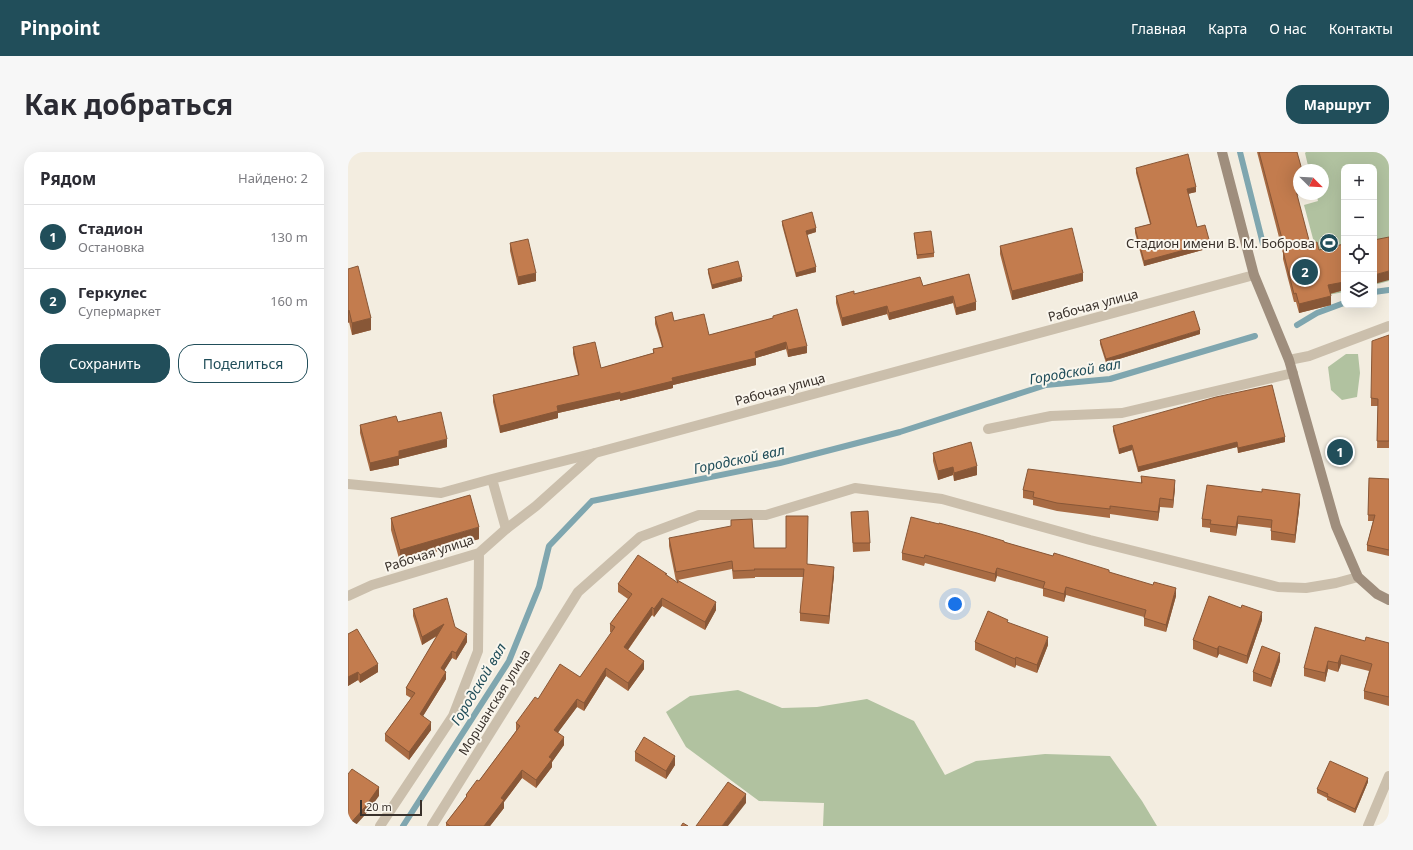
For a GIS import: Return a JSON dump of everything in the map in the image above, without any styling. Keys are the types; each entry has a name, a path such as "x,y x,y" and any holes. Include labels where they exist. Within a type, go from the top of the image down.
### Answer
{"street":[{"path":"1222,152 1254,275 1289,360 1336,526 1358,577 1376,594 1389,600"},
{"name":"Рабочая улица","path":"348,596 372,585 479,553 506,529 536,506 595,453 1254,275"},
{"path":"1289,360 1309,356 1389,326"},
{"path":"988,428 1052,416 1122,413 1293,373"},
{"path":"348,484 441,493 595,453"},
{"path":"492,479 506,529"},
{"name":"Моршанская улица","path":"432,826 578,592 640,537 700,515 766,515 855,488 942,500 1090,540 1278,587 1306,588 1336,583 1358,577"},
{"name":"Моршанская улица","path":"380,826 453,716 478,651 479,553"},
{"path":"1368,826 1389,776"}],"green space":[{"name":"Стадион имени В. М. Боброва","path":"1389,152 1389,281 1377,284 1377,164 1341,164 1341,293 1328,295 1304,205 1318,200 1329,200 1329,164 1308,164 1305,153"},
{"path":"1346,354 1358,354 1360,373 1357,397 1342,400 1331,390 1328,367"},
{"path":"738,690 782,708 817,707 867,699 914,721 945,775 976,761 1045,754 1110,756 1142,801 1157,826 823,826 824,803 759,801 686,747 666,712 690,696"}],"building":[{"path":"1259,152 1297,152 1300,164 1293,164 1293,200 1298,200 1310,244 1317,242 1319,250 1341,245 1341,283 1328,285 1331,296 1299,304 1296,293 1294,294 1283,251 1285,250"},
{"path":"1188,154 1196,187 1187,189 1197,227 1205,225 1210,243 1144,261 1135,228 1151,224 1136,168"},
{"path":"812,212 816,228 806,231 816,267 796,273 782,221"},
{"path":"1072,228 1083,273 1012,291 1000,246"},
{"path":"931,231 934,253 917,255 914,233"},
{"path":"1389,237 1389,271 1377,274 1377,272 1377,239"},
{"path":"528,239 536,273 518,277 510,243"},
{"path":"738,261 742,277 712,285 708,269"},
{"path":"358,266 371,318 352,323 349,310 348,311 348,269"},
{"path":"969,274 976,302 956,308 953,296 889,313 887,306 842,318 836,296 854,291 854,294 920,277 923,286"},
{"path":"797,309 807,346 788,350 786,342 755,352 756,358 672,378 673,381 620,394 620,392 557,406 558,411 500,426 493,395 579,375 573,347 595,342 601,368 654,353 653,349 663,347 655,317 672,312 674,321 704,314 709,335 773,318 773,316"},
{"path":"1194,311 1200,330 1106,359 1100,340"},
{"path":"1389,335 1389,441 1377,441 1378,399 1371,398 1372,341"},
{"path":"1272,385 1285,437 1238,448 1237,442 1138,467 1132,445 1119,449 1113,426 1216,397"},
{"path":"441,412 447,439 399,451 399,456 370,463 360,425 396,416 398,422"},
{"path":"971,442 977,466 954,473 953,467 938,471 933,453"},
{"path":"1028,469 1142,483 1141,476 1175,480 1173,500 1160,498 1158,512 1110,506 1110,509 1057,503 1033,497 1034,492 1023,490"},
{"path":"1369,478 1389,479 1389,550 1367,545 1375,515 1368,515"},
{"path":"1207,485 1262,492 1262,489 1300,494 1295,535 1271,531 1272,520 1238,516 1236,527 1210,524 1211,520 1202,519"},
{"path":"470,495 479,527 400,550 391,518"},
{"path":"868,511 870,543 853,543 851,512"},
{"path":"786,516 808,516 807,564 834,567 829,616 800,613 804,569 754,569 755,570 733,571 732,561 676,572 669,538 731,526 731,520 752,519 754,548 786,548"},
{"path":"911,517 977,533 1053,556 1054,553 1153,585 1154,582 1176,588 1166,625 1144,618 1146,610 1066,587 1064,594 1043,588 1045,582 997,568 995,574 925,555 924,558 902,553"},
{"path":"638,555 678,583 677,580 716,602 705,622 662,598 654,609 652,607 624,647 644,661 628,683 606,668 584,703 577,699 554,730 564,737 549,757 552,759 536,780 522,770 501,798 504,800 484,826 450,826 446,823 467,796 466,795 477,780 479,781 520,726 516,723 535,697 538,699 560,664 580,677 615,627 610,624 632,594 618,584"},
{"path":"1209,596 1241,608 1242,605 1262,612 1247,656 1219,646 1217,649 1193,640"},
{"path":"447,598 455,627 467,634 456,653 452,651 441,668 446,672 420,714 431,722 409,752 385,734 415,693 406,688 444,624 422,637 413,609"},
{"path":"988,611 1008,620 1007,622 1048,637 1037,665 1016,657 1015,659 975,642"},
{"path":"1315,627 1365,641 1366,637 1389,643 1389,697 1364,691 1372,664 1341,655 1338,663 1328,661 1325,673 1304,668"},
{"path":"357,629 378,664 360,675 358,672 348,677 348,634"},
{"path":"1262,646 1280,653 1271,679 1253,672"},
{"path":"644,737 675,756 666,771 635,752"},
{"path":"1330,761 1368,778 1355,809 1327,796 1328,794 1317,789"},
{"path":"352,769 379,787 365,807 348,826 348,774"},
{"path":"728,782 746,794 722,826 696,826"},
{"path":"683,823 688,826 681,826"}],"waterway":[{"path":"1240,152 1263,244"},
{"name":"Городской вал","path":"1377,292 1389,290"},
{"name":"Городской вал","path":"1297,325 1317,313 1341,304"},
{"name":"Городской вал","path":"403,826 509,661 539,587 549,546 592,501 780,463 900,432 1046,385 1110,379 1255,336"}],"place":[{"name":"Стадион имени В. М. Боброва","path":"1329,243"},
{"name":"Геркулес","path":"1305,272"},
{"name":"Стадион","path":"1340,452"}]}
